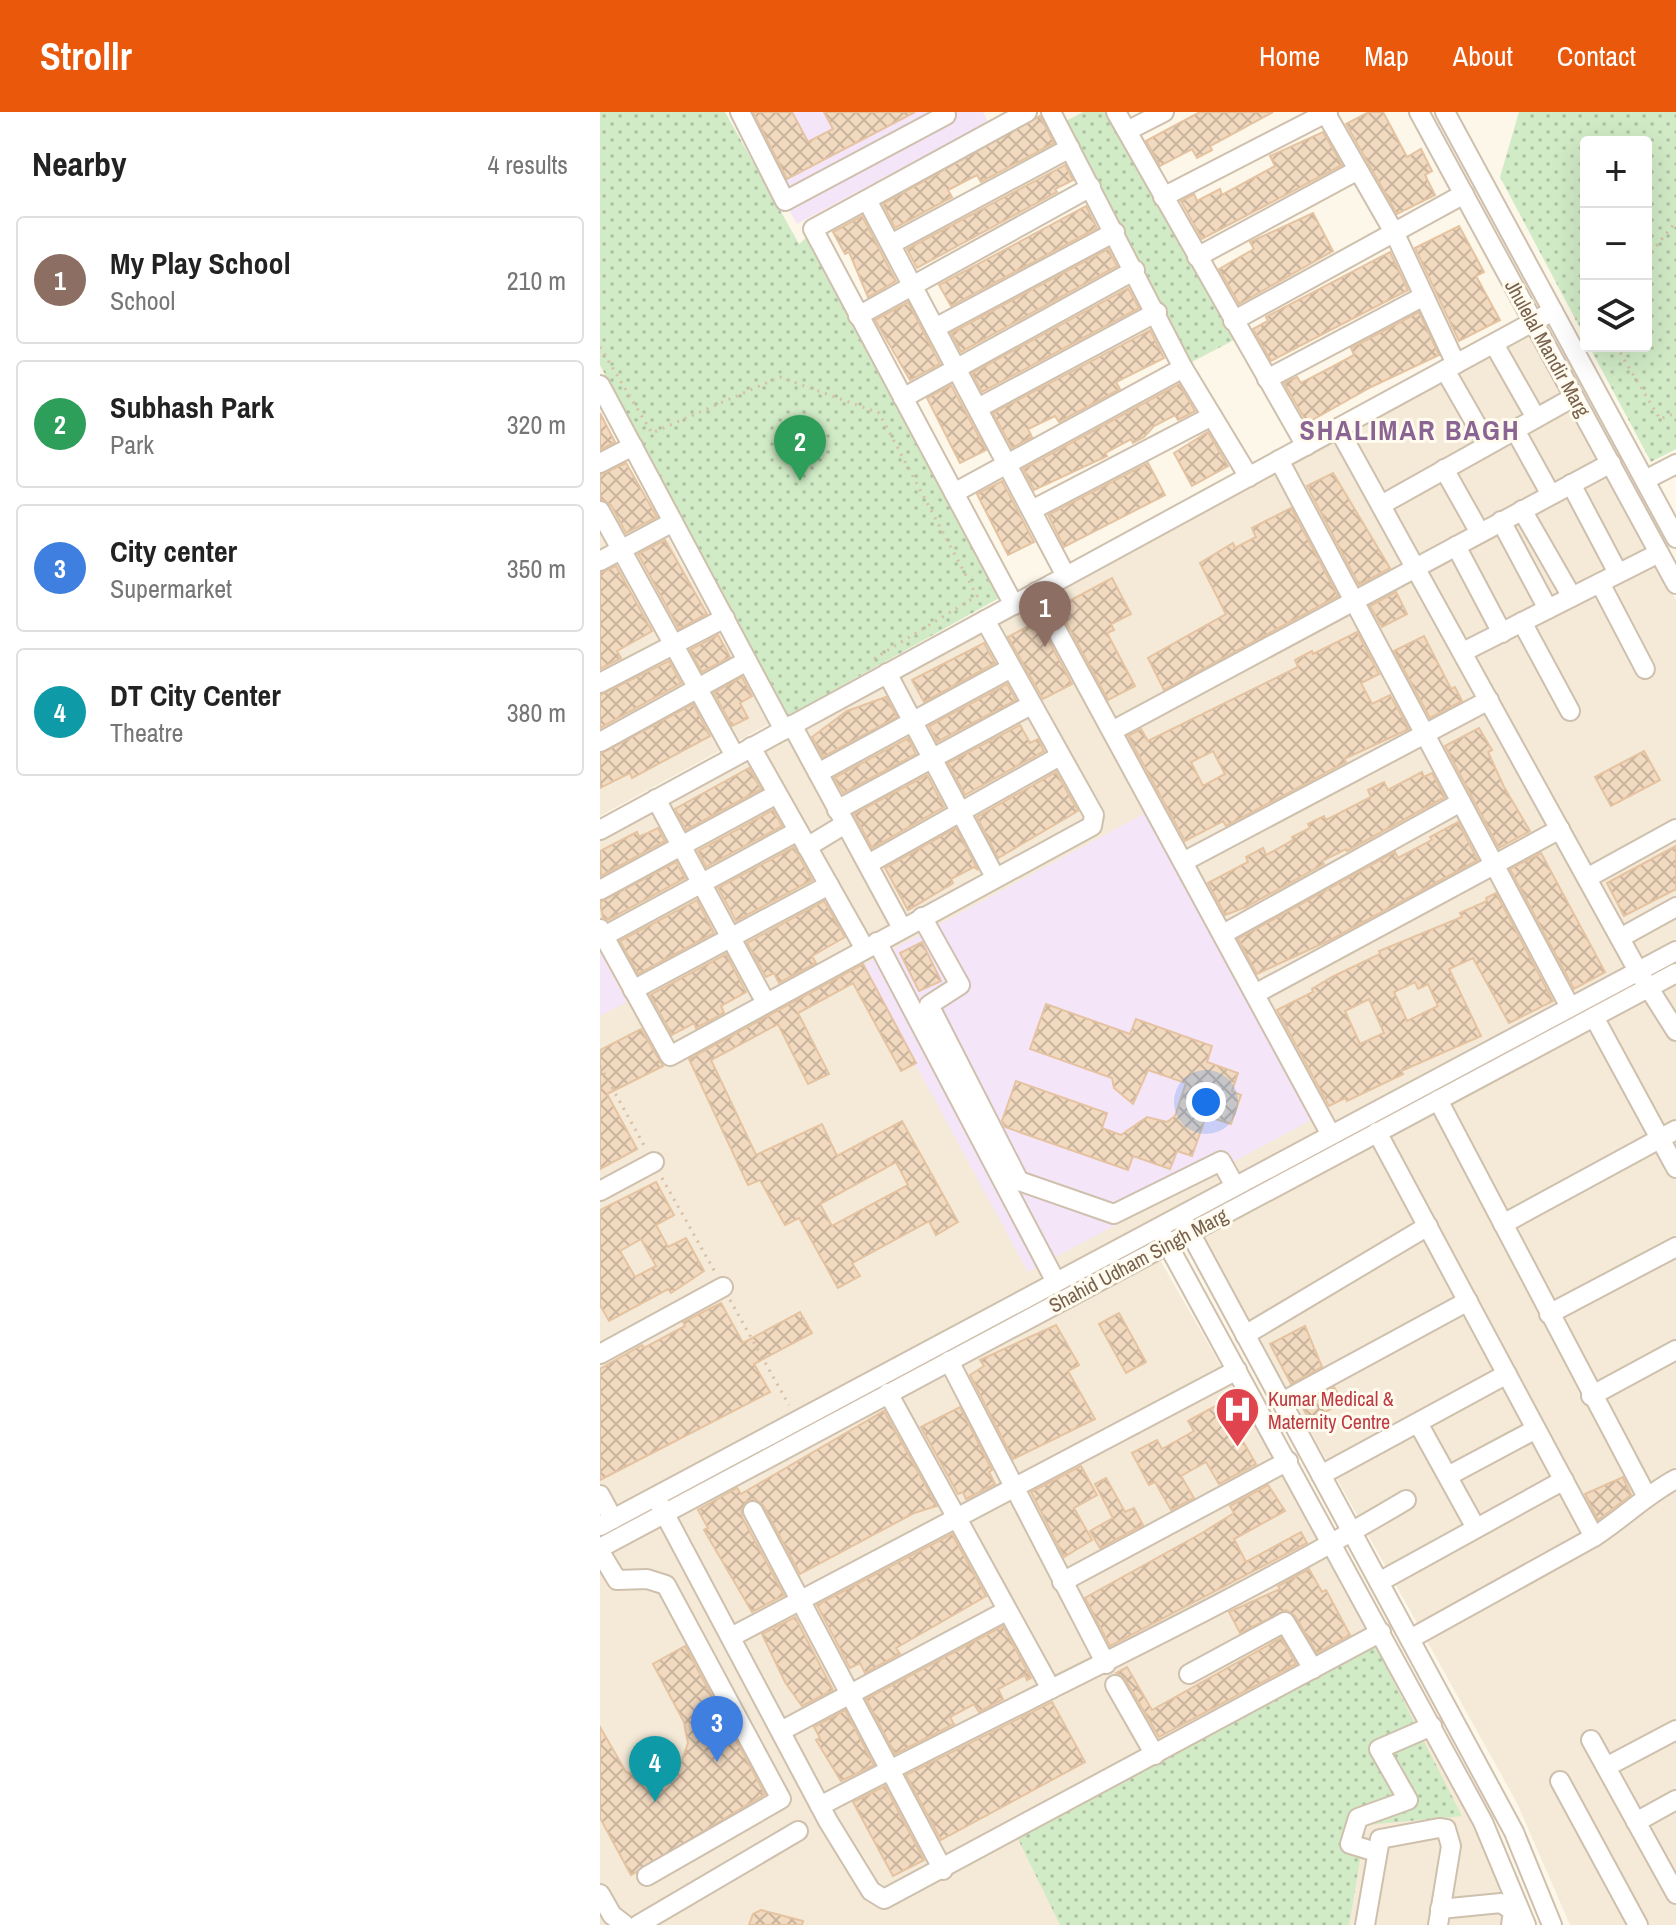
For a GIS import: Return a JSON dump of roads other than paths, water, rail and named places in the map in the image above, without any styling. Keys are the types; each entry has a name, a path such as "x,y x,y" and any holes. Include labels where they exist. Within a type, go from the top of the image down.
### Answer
{"street":[{"path":"740,112 785,201 946,115"},
{"path":"1014,605 813,229 1027,112"},
{"path":"1051,112 1157,312 1183,368 1249,477"},
{"path":"1116,112 1306,446"},
{"path":"1127,131 1164,112"},
{"path":"1163,197 1326,112 1395,234 1424,296 1450,367 1488,445"},
{"name":"Jhulelal Mandir Marg","path":"1419,112 1676,584"},
{"name":"Jhulelal Mandir Marg","path":"1445,112 1676,538"},
{"path":"891,244 1070,148"},
{"path":"1197,257 1358,170"},
{"path":"858,316 1091,187"},
{"path":"1233,321 1464,194"},
{"path":"867,200 1066,576"},
{"path":"935,328 1115,232"},
{"path":"903,398 1135,270"},
{"path":"1267,379 1424,296"},
{"path":"600,830 1553,311"},
{"path":"978,408 1157,312"},
{"path":"1494,344 1536,418"},
{"path":"954,493 1183,368"},
{"path":"600,385 747,661 818,773 902,928"},
{"path":"1381,505 1574,397"},
{"path":"1032,510 1212,416"},
{"path":"1338,428 1638,971 1676,1031"},
{"path":"1515,430 1551,495"},
{"path":"600,463 633,446"},
{"path":"1279,460 1570,1007"},
{"path":"1112,731 1611,463"},
{"path":"1645,480 1676,464"},
{"path":"1444,469 1480,533"},
{"path":"1571,484 1618,573"},
{"path":"1522,510 1572,597"},
{"path":"600,511 698,689 777,794 829,885 871,945 1056,1282"},
{"path":"1501,521 1548,609"},
{"path":"600,561 673,522"},
{"path":"1456,546 1502,633"},
{"path":"1463,652 1659,553"},
{"path":"1600,583 1645,669"},
{"path":"1036,592 1331,1135"},
{"path":"600,683 725,618"},
{"path":"985,620 1094,815 1094,823 670,1056 602,932 701,883 803,839 932,759 1031,705"},
{"path":"1522,622 1570,711"},
{"path":"600,742 747,661"},
{"path":"818,773 1011,668"},
{"path":"887,673 995,877"},
{"path":"1183,862 1489,700"},
{"path":"868,864 1060,756"},
{"path":"600,890 777,794"},
{"path":"656,799 766,1003"},
{"path":"1223,934 1461,802"},
{"path":"1255,994 1560,829"},
{"path":"1587,878 1676,829"},
{"path":"633,990 829,885"},
{"path":"1620,938 1676,907"},
{"path":"922,917 960,985 929,1005 1019,1181 1114,1214 1221,1161 1235,1186"},
{"name":"Shahid Udham Singh Marg","path":"600,1550 949,1361 1163,1236 1181,1215 1676,951"},
{"name":"Shahid Udham Singh Marg","path":"606,1522 1056,1282 1163,1236 1190,1232 1676,973"},
{"path":"1594,1017 1668,1134 1676,1168"},
{"path":"1438,1100 1591,1396 1646,1495"},
{"path":"1377,1132 1594,1537"},
{"path":"1503,1224 1668,1134"},
{"path":"600,1191 654,1162"},
{"path":"1181,1215 1514,1832 1552,1925"},
{"path":"1245,1335 1428,1226"},
{"path":"1163,1236 1432,1726 1492,1840 1526,1925"},
{"path":"1549,1314 1676,1247"},
{"path":"600,1354 723,1287"},
{"path":"1282,1402 1468,1301"},
{"path":"1591,1396 1676,1350"},
{"path":"949,1361 1012,1488 1106,1664"},
{"path":"731,1637 1237,1370"},
{"path":"1321,1475 1507,1374"},
{"path":"888,1393 1051,1689"},
{"path":"1418,1423 1476,1528"},
{"path":"1448,1476 1536,1429"},
{"path":"1062,1582 1288,1461"},
{"path":"1410,1639 1594,1537 1636,1509 1646,1495 1676,1479"},
{"path":"1379,1582 1564,1480"},
{"path":"600,1495 606,1522"},
{"path":"656,1496 820,1806 878,1898 891,1899 1381,1632"},
{"path":"820,1806 1106,1664 1333,1545 1406,1500"},
{"path":"753,1511 943,1870"},
{"path":"600,1550 617,1580 647,1579 666,1585 781,1799 647,1876"},
{"path":"781,1731 1006,1611"},
{"path":"1189,1674 1285,1622 1313,1669"},
{"path":"1115,1685 1155,1755"},
{"path":"1376,1852 1350,1844 1358,1818 1408,1800 1379,1749 1432,1726"},
{"path":"1606,1767 1676,1730"},
{"path":"1591,1740 1676,1894"},
{"path":"1560,1781 1638,1925"},
{"path":"1636,1822 1676,1800"},
{"path":"1365,1925 1380,1839 1446,1829 1451,1846 1439,1917 1501,1903 1513,1911 1511,1925"},
{"path":"638,1925 798,1831"},
{"path":"600,1894 612,1915 625,1925"}],"place":[{"name":"Subhash Park","path":"800,481"},
{"name":"My Play School","path":"1045,647"},
{"name":"Kumar Medical & Maternity Centre","path":"1237,1449"},
{"name":"City center","path":"717,1762"},
{"name":"DT City Center","path":"655,1802"}],"district":[{"name":"SHALIMAR BAGH","path":"1410,430"}]}
